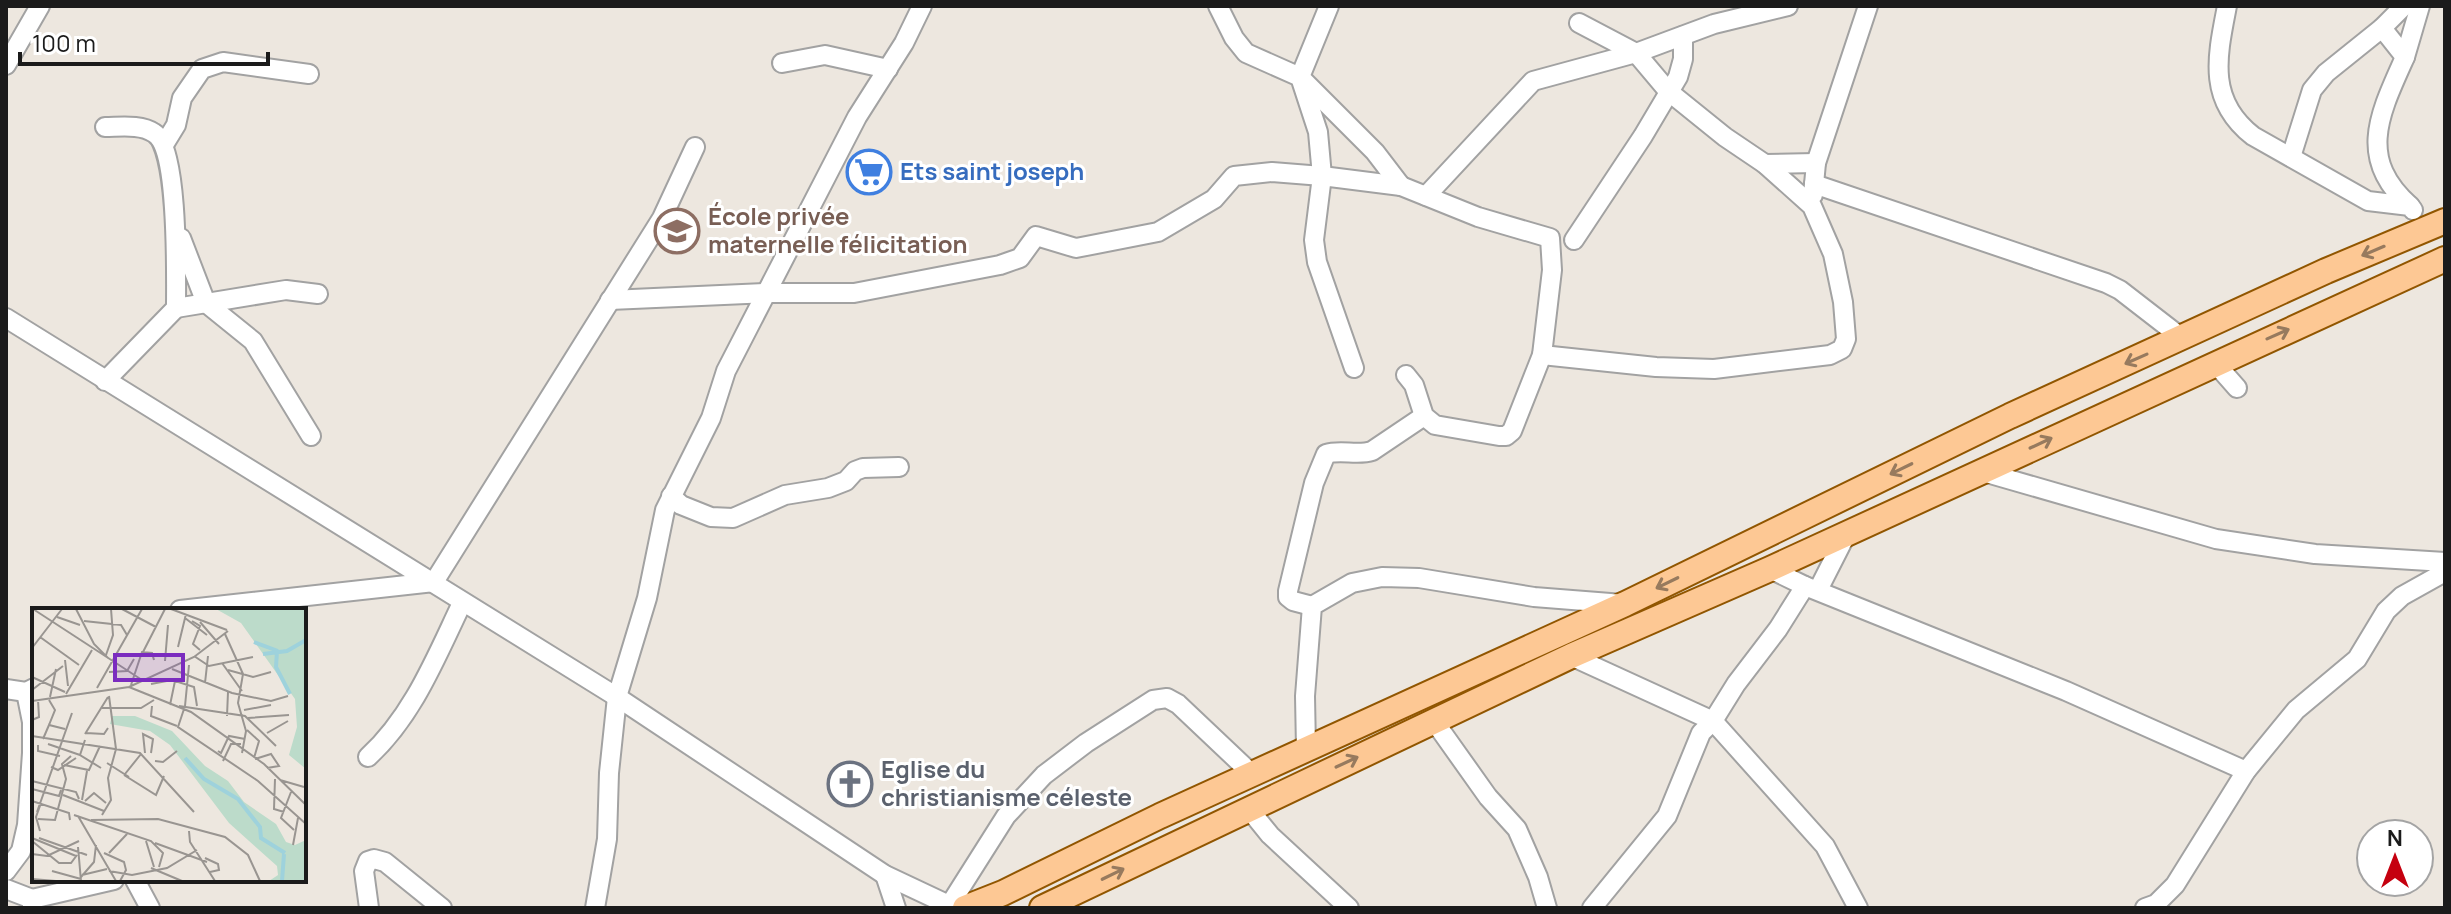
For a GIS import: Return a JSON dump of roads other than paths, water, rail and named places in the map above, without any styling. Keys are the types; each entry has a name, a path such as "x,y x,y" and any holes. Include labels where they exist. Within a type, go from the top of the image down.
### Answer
{"main road":[{"path":"956,907 1003,893 1252,774 1625,604 2010,416 2326,271 2436,225"},
{"path":"1042,908 1571,656 1770,569 2445,259"}],"street":[{"path":"6,65 40,6"},
{"path":"595,908 607,839 609,773 617,697 647,598 671,496 711,418 726,371 857,117 904,43 922,6"},
{"path":"1218,6 1234,38 1246,53 1300,77 1375,152 1401,186"},
{"path":"1329,6 1300,77 1318,132 1322,176 1314,240 1317,262 1354,368"},
{"path":"1426,196 1533,81 1636,53 1714,24 1788,6"},
{"path":"1812,206 1816,163 1868,6"},
{"path":"2227,6 2218,50 2217,75 2227,108 2238,124 2253,136 2368,201 2410,206"},
{"path":"2291,157 2312,90 2326,73 2404,6"},
{"path":"2420,6 2405,57 2381,110 2376,137 2379,162 2386,179 2410,206 2436,225"},
{"path":"1542,355 1656,367 1714,369 1830,355 1842,349 1846,339 1841,290 1833,254 1812,206 1765,164 1725,137 1668,91 1636,53 1579,23"},
{"path":"2382,28 2405,57"},
{"path":"1552,270 1643,136 1678,77 1683,59 1683,36"},
{"path":"782,63 825,55 888,69"},
{"path":"165,143 176,125 182,98 202,69 223,62 309,74"},
{"path":"105,127 140,128 154,132 165,143 176,227 176,308"},
{"path":"434,582 662,218 695,147"},
{"path":"1765,164 1816,163"},
{"path":"610,300 767,293 854,293 1000,265 1020,258 1036,236 1076,248 1158,232 1214,199 1234,176 1272,172 1401,186 1478,217 1550,238 1574,240"},
{"path":"1814,184 2106,283 2120,290 2182,338"},
{"path":"176,227 206,303 253,341 311,436"},
{"path":"1406,375 1414,385 1424,416 1442,428 1506,436 1512,431 1542,355 1552,270 1550,238"},
{"path":"105,381 176,308 286,290 318,294"},
{"path":"6,318 617,697 885,875 956,907 1006,816 1044,775 1086,743 1153,700 1167,698 1178,704 1252,774"},
{"path":"2215,363 2237,388"},
{"path":"1424,416 1372,451 1363,454 1326,454 1314,483 1288,597 1312,606 1352,583 1382,577 1419,578 1534,597 1625,604"},
{"path":"671,496 681,505 711,517 733,518 785,495 828,488 846,481 855,471 863,468 899,467"},
{"path":"1980,471 2216,539 2315,554 2445,562"},
{"path":"1592,908 1667,816 1701,733 1811,588 1847,533"},
{"path":"1770,569 2066,691 2246,771"},
{"path":"2145,908 2156,904 2175,885 2246,771 2296,710 2357,659 2386,611 2402,596 2445,572"},
{"path":"198,608 434,582"},
{"path":"368,757 387,739 407,712 462,603"},
{"path":"1306,749 1305,696 1312,606"},
{"path":"1571,656 1713,721 1825,846 1857,908 1866,908"},
{"path":"6,689 30,690 32,722 32,777 27,825 21,851 6,871"},
{"path":"1434,721 1488,797 1517,829 1538,877 1547,908"},
{"path":"1249,809 1270,835 1349,908"},
{"path":"369,908 364,871 368,861 374,859 385,862 442,908"},
{"path":"885,875 896,908"},
{"path":"6,889 32,904 107,882"},
{"path":"136,882 150,908"}],"place":[{"name":"Ets saint joseph","path":"869,172"},
{"name":"École privée maternelle félicitation","path":"677,231"},
{"name":"Eglise du christianisme céleste","path":"850,784"}]}
